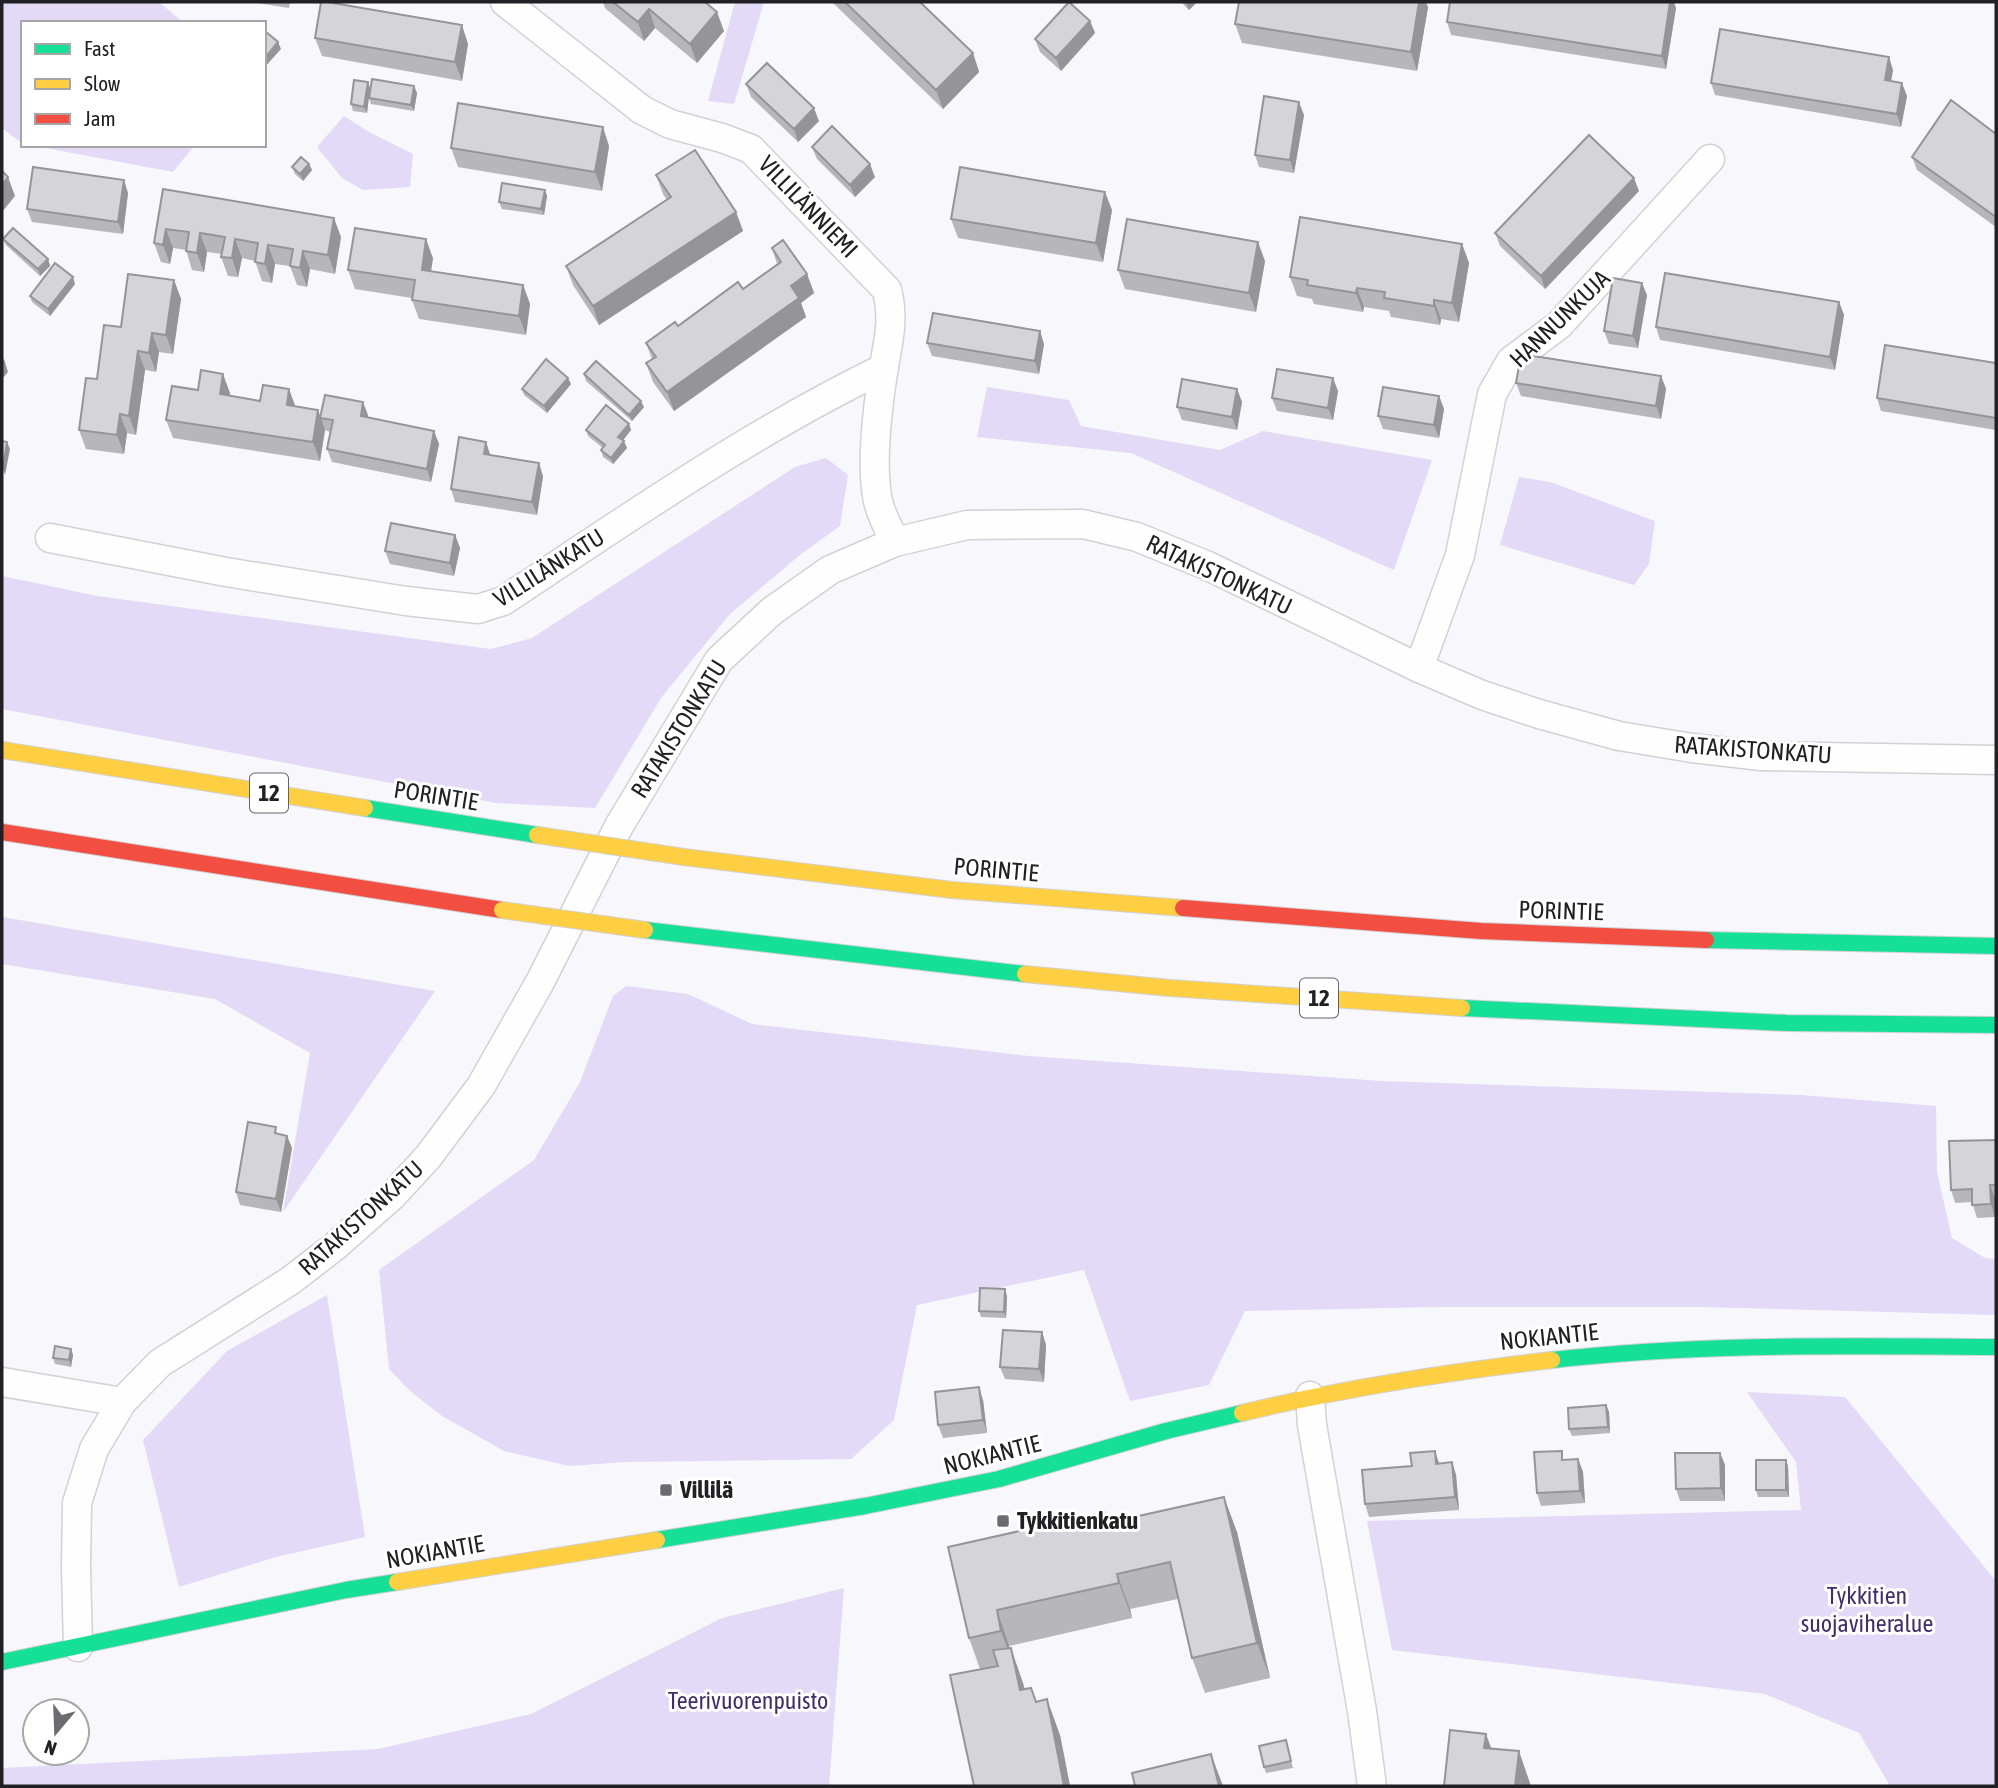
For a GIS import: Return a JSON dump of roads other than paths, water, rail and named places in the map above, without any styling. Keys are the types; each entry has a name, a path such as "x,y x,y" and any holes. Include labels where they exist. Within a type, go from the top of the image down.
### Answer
{"main road":[{"name":"PORINTIE","path":"2,750 684,857 952,890 1481,931 1793,943 1996,946"},
{"name":"12","path":"2,832 645,930 935,965 1170,988 1461,1008 1773,1022 1996,1025"},
{"name":"NOKIANTIE","path":"2,1662 359,1588 865,1506 999,1479 1166,1431 1310,1396 1443,1372 1600,1354 1762,1346 1996,1347"}],"street":[{"name":"VILLILÄNNIEMI","path":"505,2 642,110 670,124 751,149 887,290 891,307 891,332 884,368 874,464 878,503 895,542"},
{"name":"HANNUNKUJA","path":"1419,668 1461,555 1492,394 1504,372 1511,361 1559,325 1710,159"},
{"name":"VILLILÄNKATU","path":"50,538 226,572 406,601 478,609 503,601 698,474 835,391 884,368"},
{"name":"RATAKISTONKATU","path":"78,1647 77,1503 94,1449 122,1402 160,1363 290,1281 334,1247 392,1196 428,1157 481,1086 540,982 619,826 719,660 772,611 830,570 895,542 967,525 1083,524 1137,537 1208,566 1419,668 1482,695 1539,715 1619,736 1761,756 1996,760"},
{"path":"2,1382 122,1402"},
{"path":"1310,1396 1312,1425 1362,1711 1372,1786"}],"place":[{"name":"Villilä","path":"666,1490"},
{"name":"Tykkitienkatu","path":"1003,1521"}],"park label":[{"name":"Tykkitien suojaviheralue","path":"1867,1610"},
{"name":"Teerivuorenpuisto","path":"748,1701"}]}
